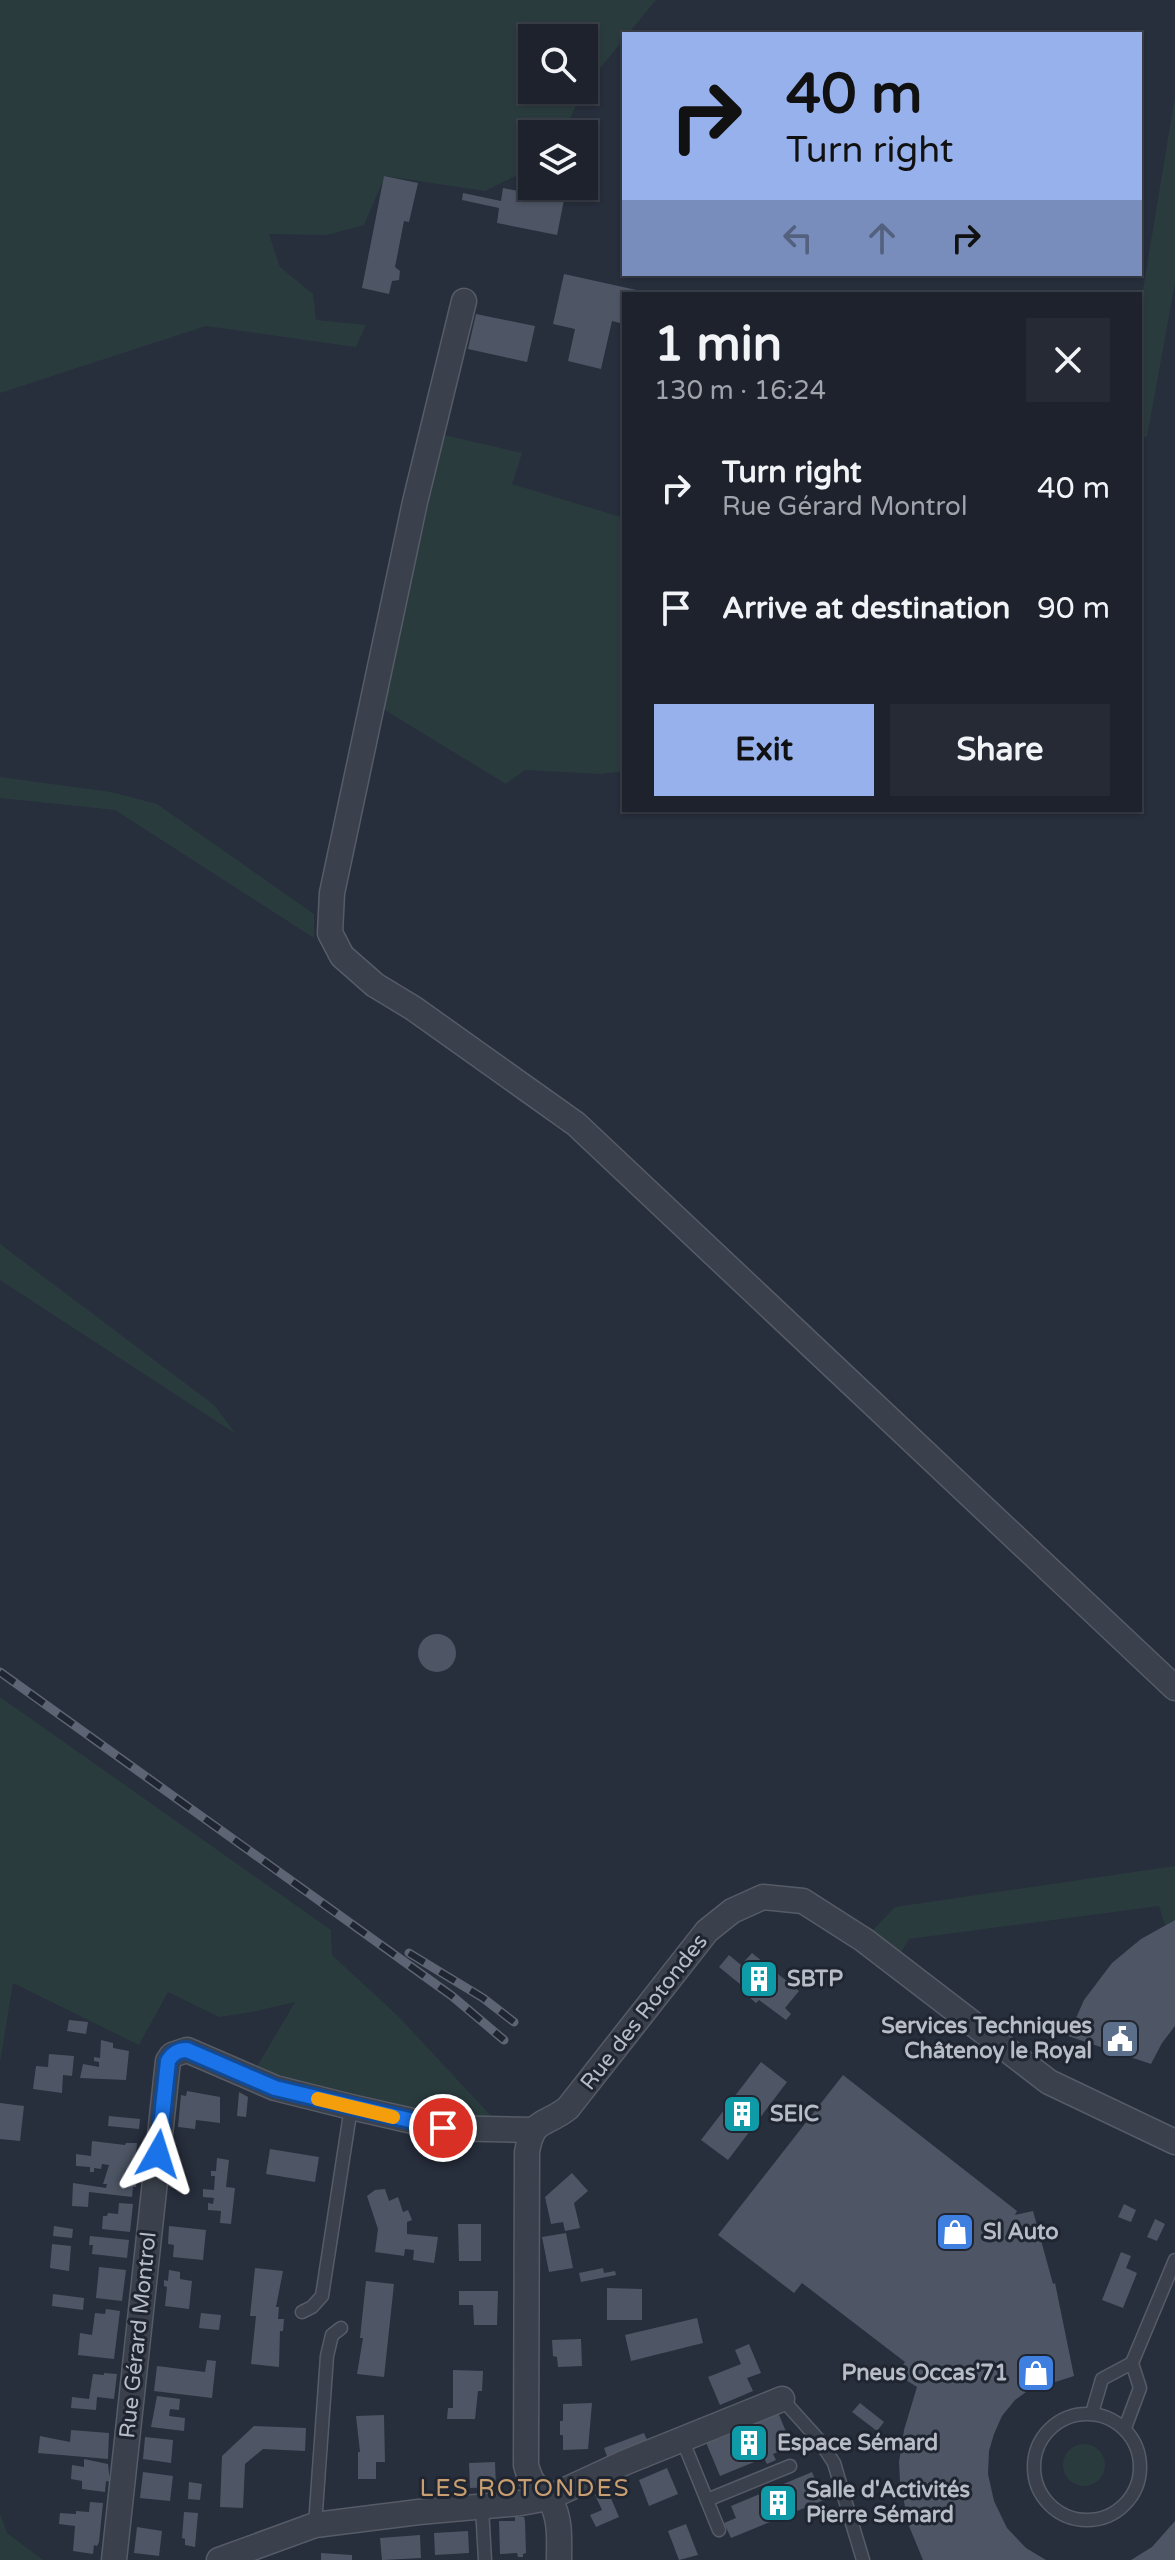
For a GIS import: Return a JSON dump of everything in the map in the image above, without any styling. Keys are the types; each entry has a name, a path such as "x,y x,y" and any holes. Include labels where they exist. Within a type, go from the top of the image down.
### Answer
{"street":[{"path":"464,301 415,502 332,893 330,933 342,956 375,985 413,1008 576,1124 1175,1688"},
{"name":"Rue des Rotondes","path":"533,2130 540,2123 557,2117 577,2099 707,1931 732,1911 763,1897 803,1901 834,1919 1049,2082 1175,2142"},
{"name":"Rue Gérard Montrol","path":"114,2560 168,2061 176,2052 187,2050 275,2088 443,2128 533,2130"},
{"path":"533,2130 527,2152 526,2465 532,2484 548,2498 559,2528 559,2560"},
{"path":"219,2560 315,2525 548,2498 782,2399"}],"lane":[{"path":"302,2312 322,2296 351,2107"},
{"path":"1092,2413 1102,2379 1132,2363 1175,2260"},
{"path":"315,2525 327,2356 332,2335 341,2328"},
{"path":"1125,2428 1140,2388 1132,2363"},
{"path":"782,2399 819,2440 834,2463 863,2560"},
{"path":"1097,2413 1125,2428 1136,2444 1141,2470 1132,2496 1110,2515 1080,2520 1067,2517 1043,2498 1034,2481 1034,2455 1052,2424 1069,2415 1097,2413"},
{"path":"682,2439 719,2530"},
{"path":"707,2500 790,2466"},
{"path":"482,2507 485,2560"}],"shaded area":[{"path":"0,0 656,0 630,32 622,32 622,41 598,71 598,24 518,24 518,104 577,104 569,120 518,120 518,175 485,191 385,176 364,225 327,235 269,234 280,267 313,294 316,320 366,325 356,347 206,326 0,393"},
{"path":"1175,96 1175,283 1147,437 1142,436 1142,296"},
{"path":"444,435 522,453 512,484 622,517 622,771 601,774 525,770 506,784 383,709"},
{"path":"0,777 111,792 157,804 314,914 314,938 115,810 0,798"},
{"path":"0,1244 214,1405 236,1434 0,1280"},
{"path":"0,1697 331,1930 332,1955 398,2016 492,2117 423,2116 255,2070 295,2002 219,2017 168,1992 139,2045 13,1983 0,2063"},
{"path":"1175,1866 1175,1920 1165,1925 1159,1906 909,1939 900,1954 871,1932 895,1907"},
{"path":"1084,2444 1099,2450 1105,2465 1099,2480 1084,2486 1069,2480 1063,2465 1069,2450"},
{"path":"0,2514 7,2533 43,2560 0,2560"}],"building":[{"path":"384,176 418,183 409,222 404,221 395,267 400,271 399,280 392,281 389,294 362,288"},
{"path":"503,188 518,191 518,200 564,200 557,235 497,223 499,208 462,200 463,193 501,201"},
{"path":"564,274 645,292 622,292 622,324 612,321 601,369 568,361 575,329 553,324"},
{"path":"476,314 535,326 527,362 468,349"},
{"path":"437,1634 450,1640 456,1653 450,1666 437,1672 424,1666 418,1653 424,1640"},
{"path":"1175,1920 1175,2026 1151,2064 1068,2036 1084,2000 1112,1963 1141,1939"},
{"name":"SBTP","path":"752,1953 799,1991 785,2008 791,2014 786,2020 759,2000 756,2003 748,1996 751,1993 719,1967 729,1955 741,1965"},
{"path":"69,2020 88,2022 86,2034 67,2031"},
{"path":"101,2040 113,2043 113,2048 129,2051 126,2080 80,2078 83,2064 99,2067 94,2057 100,2058"},
{"path":"49,2054 74,2056 72,2076 63,2075 62,2093 33,2089 36,2066 48,2067"},
{"name":"SEIC","path":"761,2062 787,2082 728,2160 701,2140"},
{"path":"843,2075 1017,2211 1015,2215 1033,2211 1055,2283 1074,2376 1052,2383 1047,2377 1015,2400 1002,2416 994,2434 989,2451 988,2474 994,2501 1007,2528 1026,2548 1046,2560 923,2560 909,2526 900,2482 899,2462 904,2430 917,2387 896,2374 905,2362 802,2283 794,2293 718,2235"},
{"path":"187,2091 220,2097 220,2123 196,2120 195,2129 178,2127 181,2095 186,2096"},
{"path":"239,2092 248,2097 246,2117 237,2116"},
{"path":"0,2103 24,2106 20,2141 0,2139"},
{"path":"109,2116 140,2119 139,2129 108,2126"},
{"path":"92,2141 125,2145 137,2143 134,2178 137,2179 132,2197 89,2192 88,2207 72,2206 73,2183 106,2188 107,2184 103,2184 109,2165 102,2164 101,2169 94,2168 94,2172 90,2172 90,2167 76,2166 76,2154 91,2156"},
{"path":"270,2149 319,2157 315,2182 266,2174"},
{"path":"217,2158 229,2160 226,2187 235,2188 231,2224 220,2223 221,2211 208,2210 208,2203 213,2204 214,2198 203,2197 203,2189 214,2190 215,2176 211,2176 211,2171 216,2171"},
{"path":"572,2173 588,2191 574,2203 580,2228 565,2231 563,2222 551,2224 545,2197"},
{"path":"385,2189 389,2201 398,2197 403,2212 408,2210 412,2220 407,2222 407,2234 438,2237 434,2263 413,2260 414,2250 405,2249 404,2256 375,2252 378,2229 367,2196 375,2190"},
{"path":"119,2203 133,2204 130,2232 102,2229 103,2216 118,2214"},
{"path":"1124,2204 1136,2210 1131,2222 1118,2217"},
{"path":"1155,2219 1165,2224 1157,2241 1147,2237"},
{"path":"458,2224 481,2224 481,2261 459,2261"},
{"path":"54,2226 73,2229 72,2238 53,2236"},
{"path":"169,2226 206,2230 203,2260 173,2257 174,2245 168,2244"},
{"path":"566,2233 573,2268 549,2272 542,2237"},
{"path":"90,2236 129,2240 127,2258 92,2254"},
{"path":"52,2244 71,2246 69,2271 50,2268"},
{"path":"1121,2252 1131,2256 1126,2268 1137,2273 1123,2308 1102,2300"},
{"path":"99,2267 126,2270 122,2301 96,2298"},
{"path":"255,2268 283,2271 276,2307 279,2307 278,2319 284,2319 283,2331 280,2331 279,2367 251,2364 256,2316 250,2316"},
{"path":"603,2268 604,2273 615,2271 616,2275 581,2282 579,2273"},
{"path":"169,2270 180,2272 180,2279 192,2281 189,2309 165,2306 167,2287 164,2280 168,2281"},
{"path":"366,2281 394,2284 384,2377 357,2374 363,2338 360,2338"},
{"path":"607,2288 642,2289 642,2320 607,2320"},
{"path":"459,2291 498,2291 497,2325 474,2325 473,2305 459,2305"},
{"path":"53,2294 84,2298 83,2310 52,2306"},
{"path":"106,2309 120,2311 114,2359 78,2355 80,2333 92,2335 95,2313 105,2314"},
{"path":"201,2313 221,2315 219,2330 199,2328"},
{"path":"697,2318 703,2343 631,2361 625,2335"},
{"path":"581,2339 582,2366 558,2367 557,2357 553,2356 552,2340"},
{"path":"749,2344 761,2373 747,2378 753,2391 720,2405 708,2377 741,2364 735,2350"},
{"path":"207,2360 216,2361 212,2398 154,2391 157,2366 205,2372"},
{"path":"453,2370 483,2371 475,2419 447,2419 448,2408 453,2408"},
{"path":"93,2374 117,2374 114,2399 97,2397 96,2410 71,2408 72,2397 89,2399"},
{"path":"157,2396 180,2399 179,2410 170,2409 169,2416 185,2418 184,2431 151,2427"},
{"path":"592,2403 588,2449 563,2450 560,2421 563,2421 563,2404"},
{"path":"860,2403 884,2422 877,2431 852,2412"},
{"name":"Espace Sémard","path":"777,2410 792,2446 773,2454 776,2460 767,2464 764,2458 720,2476 705,2440"},
{"path":"384,2415 385,2462 376,2462 376,2479 358,2479 360,2452 356,2416"},
{"path":"254,2426 306,2428 305,2451 263,2449 245,2464 243,2508 220,2507 222,2456"},
{"path":"71,2430 109,2433 108,2459 38,2453 40,2436 70,2442"},
{"path":"644,2433 649,2444 608,2459 604,2448"},
{"path":"145,2437 173,2440 171,2463 143,2459"},
{"path":"84,2459 108,2464 110,2482 106,2481 105,2492 82,2489 82,2481 71,2479 72,2465 84,2467"},
{"path":"495,2462 496,2487 470,2488 469,2463"},
{"path":"667,2468 678,2494 649,2506 639,2480"},
{"path":"143,2472 173,2476 170,2501 140,2498"},
{"name":"Salle d'Activités Pierre Sémard","path":"812,2472 824,2500 731,2538 724,2523 736,2518 731,2506"},
{"path":"189,2482 202,2484 200,2500 188,2499"},
{"path":"607,2489 619,2517 596,2527 590,2515 602,2510 595,2495"},
{"path":"90,2502 103,2503 99,2542 97,2546 94,2545 93,2554 73,2551 75,2526 59,2524 60,2513 89,2512"},
{"path":"184,2512 198,2513 195,2547 185,2545 182,2538"},
{"path":"515,2517 524,2517 525,2521 526,2553 523,2557 518,2557 517,2553 500,2554 499,2521 515,2521"},
{"path":"1175,2521 1175,2560 1131,2560 1152,2547"},
{"path":"686,2524 698,2555 679,2560 668,2531"},
{"path":"137,2527 162,2531 159,2556 134,2553"},
{"path":"468,2531 469,2553 435,2555 434,2533"},
{"path":"420,2535 421,2558 382,2560 380,2538"},
{"path":"321,2553 352,2555 352,2560 321,2560"}],"railway":[{"path":"0,1672 452,1996 504,2040"},
{"path":"409,1953 483,1998 514,2022"}],"slow traffic":[{"path":"318,2099 393,2117"}],"place":[{"name":"SBTP","path":"759,1979"},
{"name":"Services Techniques Châtenoy le Royal","path":"1120,2039"},
{"name":"SEIC","path":"742,2114"},
{"name":"Sl Auto","path":"955,2232"},
{"name":"Pneus Occas'71","path":"1036,2373"},
{"name":"Espace Sémard","path":"749,2443"},
{"name":"Salle d'Activités Pierre Sémard","path":"778,2503"}],"district":[{"name":"LES ROTONDES","path":"525,2488"}],"route":[{"path":"158,2154 168,2061 182,2050 275,2088 443,2128"}]}
